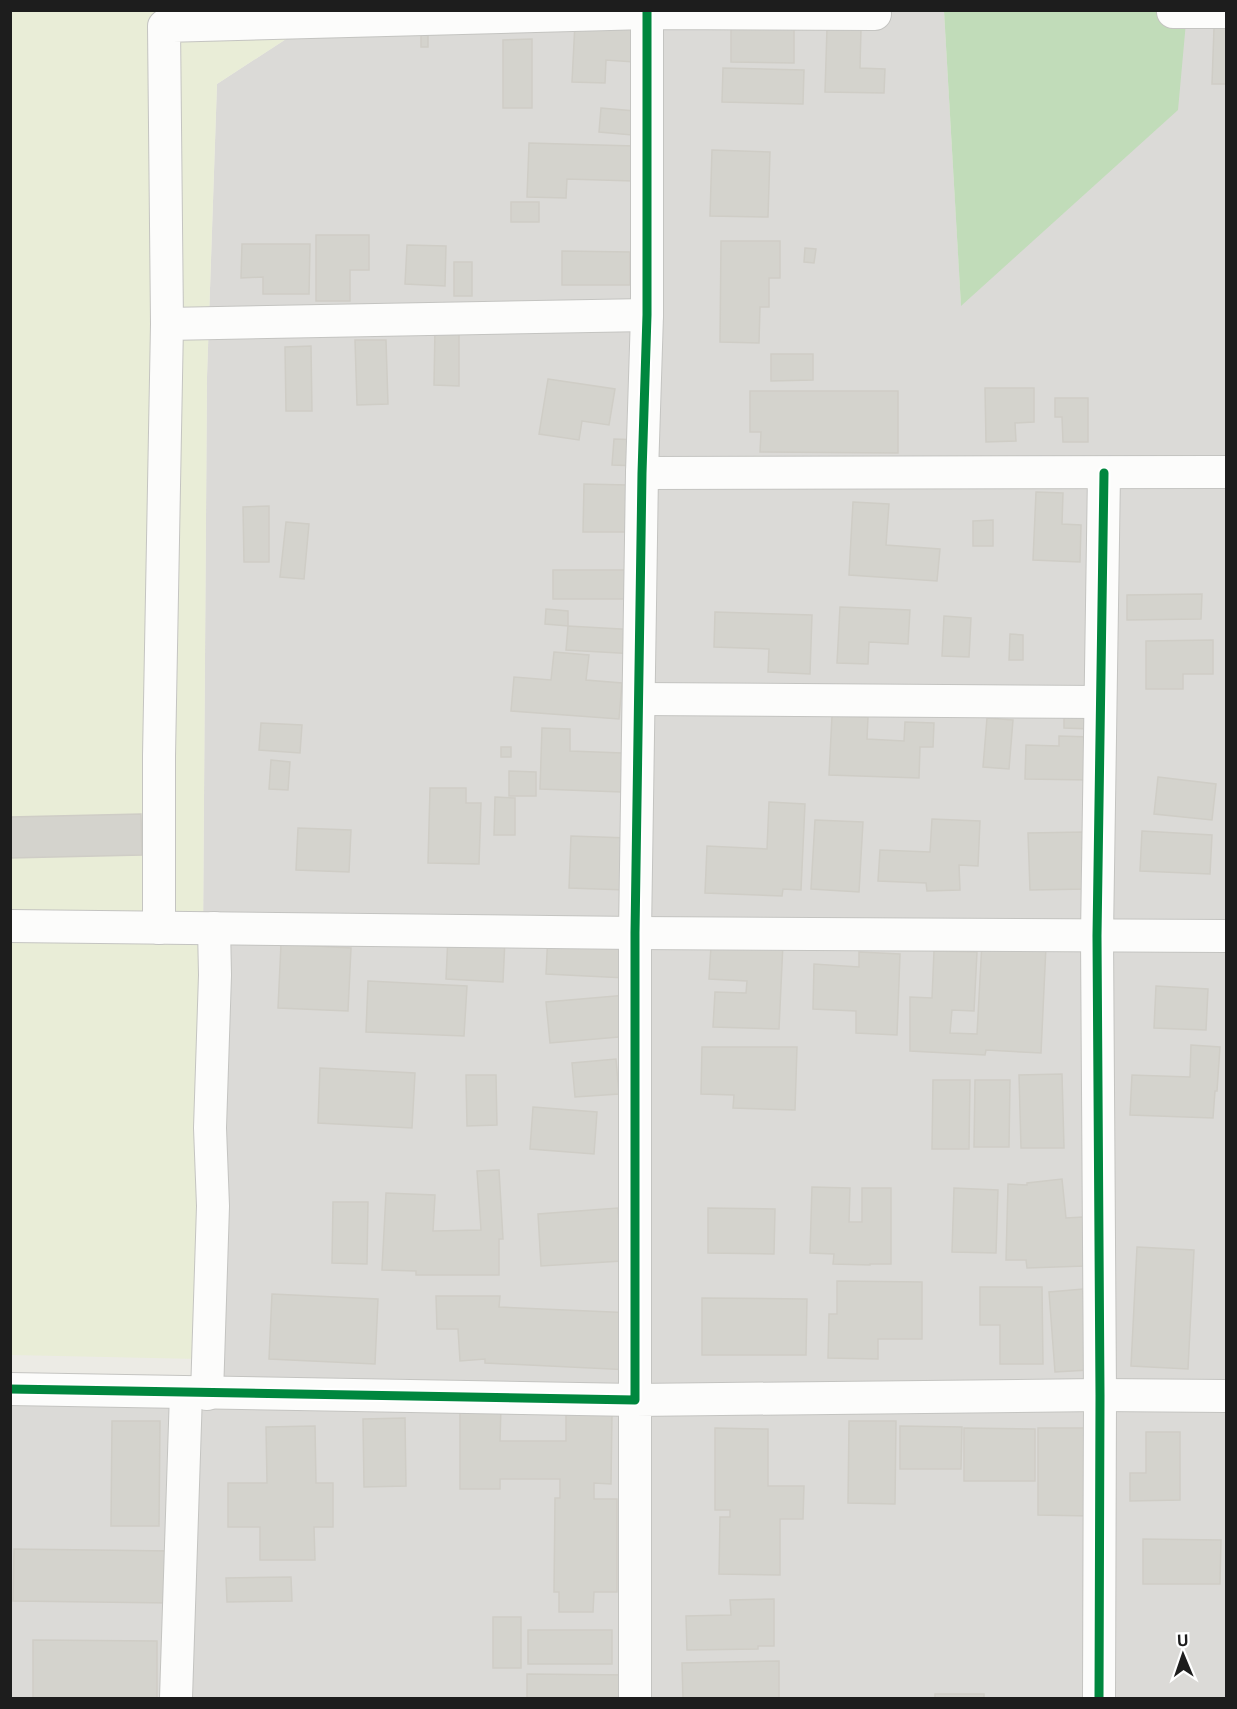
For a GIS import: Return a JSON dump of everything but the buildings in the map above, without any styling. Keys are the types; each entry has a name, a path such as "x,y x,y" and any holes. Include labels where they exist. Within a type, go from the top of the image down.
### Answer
{"street":[{"path":"635,1698 635,933 642,473 647,315 647,12"},
{"path":"159,928 167,324 165,19 647,12 876,14"},
{"path":"1173,12 1227,12"},
{"path":"167,324 647,315"},
{"path":"642,473 1227,472"},
{"path":"1099,1698 1097,936 1104,473"},
{"path":"640,699 1100,702"},
{"path":"10,926 635,933 1227,936"},
{"path":"176,1698 196,1393 213,1206 210,1128 215,975 214,928"},
{"path":"10,1389 635,1400 1100,1395 1227,1396"}],"shaded area":[{"path":"329,11 944,11 961,305 1187,11 1226,11 1226,1698 11,1698 11,1377 204,1382 200,1359 207,377 217,84"}],"green space":[{"path":"11,11 329,11 217,84 207,377 200,1359 11,1355"},
{"path":"944,11 1187,11 1178,110 961,306"}],"cycle path":[{"path":"10,1389 635,1400 635,933 642,473 647,315 647,10"},
{"path":"1099,1698 1097,936 1104,473"}]}
